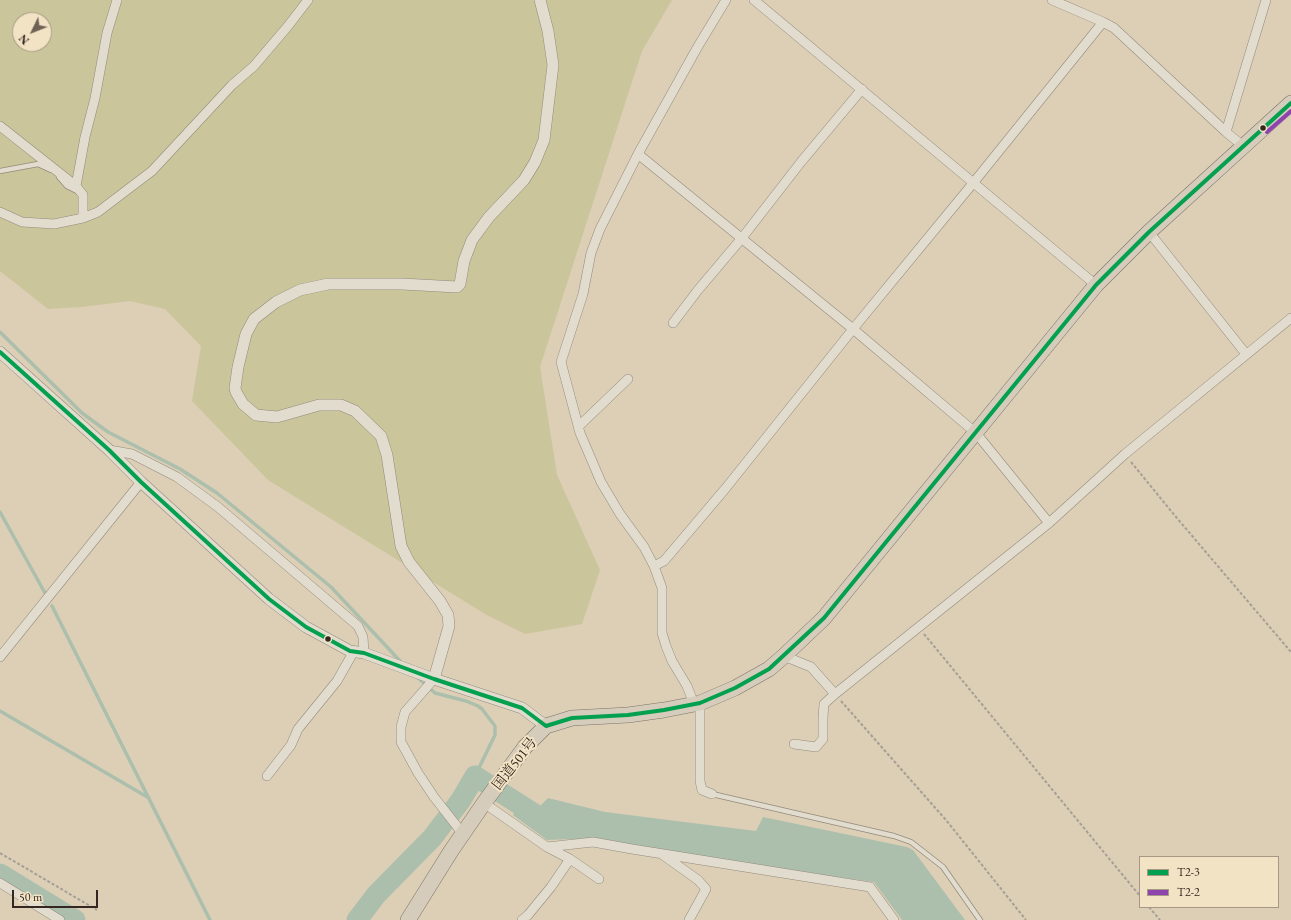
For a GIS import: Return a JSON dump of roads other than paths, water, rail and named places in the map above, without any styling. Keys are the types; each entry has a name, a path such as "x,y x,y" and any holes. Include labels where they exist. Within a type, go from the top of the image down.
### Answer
{"highway":[{"name":"国道501号","path":"408,920 429,884 458,828 484,803 525,747 546,726 572,718 635,714 697,703 735,688 769,669 784,656 824,618 1096,285 1149,232 1291,103"}],"street":[{"path":"76,186 107,33 117,0"},
{"path":"0,212 22,222 54,224 83,218 98,212 152,171 232,85 254,66 308,0"},
{"path":"458,828 418,773 401,742 401,727 406,712 430,679 448,626 448,614 440,601 409,562 401,546 387,455 381,436 355,411 341,405 319,405 277,417 256,415 242,404 235,388 238,367 246,334 254,319 276,302 300,290 328,284 402,284 457,287 460,284 464,261 472,240 489,217 524,180 535,162 544,140 553,65 548,31 540,0"},
{"path":"712,794 702,790 700,781 697,703 672,661 662,634 662,588 654,566 644,547 620,514 601,482 578,427 561,362 583,294 591,253 600,229 638,154 697,48 726,0"},
{"path":"754,0 1096,285"},
{"path":"1052,0 1114,28 1243,146"},
{"path":"1226,132 1266,0"},
{"path":"654,566 664,561 725,489 1103,22"},
{"path":"673,323 801,162 862,89"},
{"path":"0,126 76,186 83,195 83,218"},
{"path":"638,154 853,329 976,433 1050,523"},
{"path":"1149,232 1246,354"},
{"path":"794,744 816,747 824,739 824,704 835,694 1050,523 1125,454 1291,318"},
{"path":"0,352 109,450 141,482 269,599 306,627 350,651 359,652 430,679 522,708 546,726"},
{"path":"578,427 628,379"},
{"path":"109,450 132,454 177,477 218,507 358,626 363,637 359,652 298,729 291,745 267,776"},
{"path":"0,657 141,482"},
{"path":"784,656 811,667 835,694"},
{"path":"484,803 547,848 570,859 599,879"},
{"path":"547,848 593,842 870,887 894,920"},
{"path":"662,854 698,880 706,889 689,920"},
{"path":"522,920 528,915 570,859"},
{"path":"0,884 60,920"}],"lane":[{"path":"0,171 38,164 53,171 67,186 83,195"},
{"path":"712,794 894,836 910,842 943,867 980,920"}],"waterway":[{"path":"0,332 82,413 108,432 180,469 217,493 331,587 401,662"},
{"path":"0,512 45,593"},
{"path":"52,606 210,920"},
{"path":"417,677 435,693 466,701 478,706 495,726 495,735 475,776"},
{"path":"0,711 149,798"},
{"path":"357,920 376,895 432,838 461,800 475,776 544,820"},
{"path":"0,874 75,920"}]}
